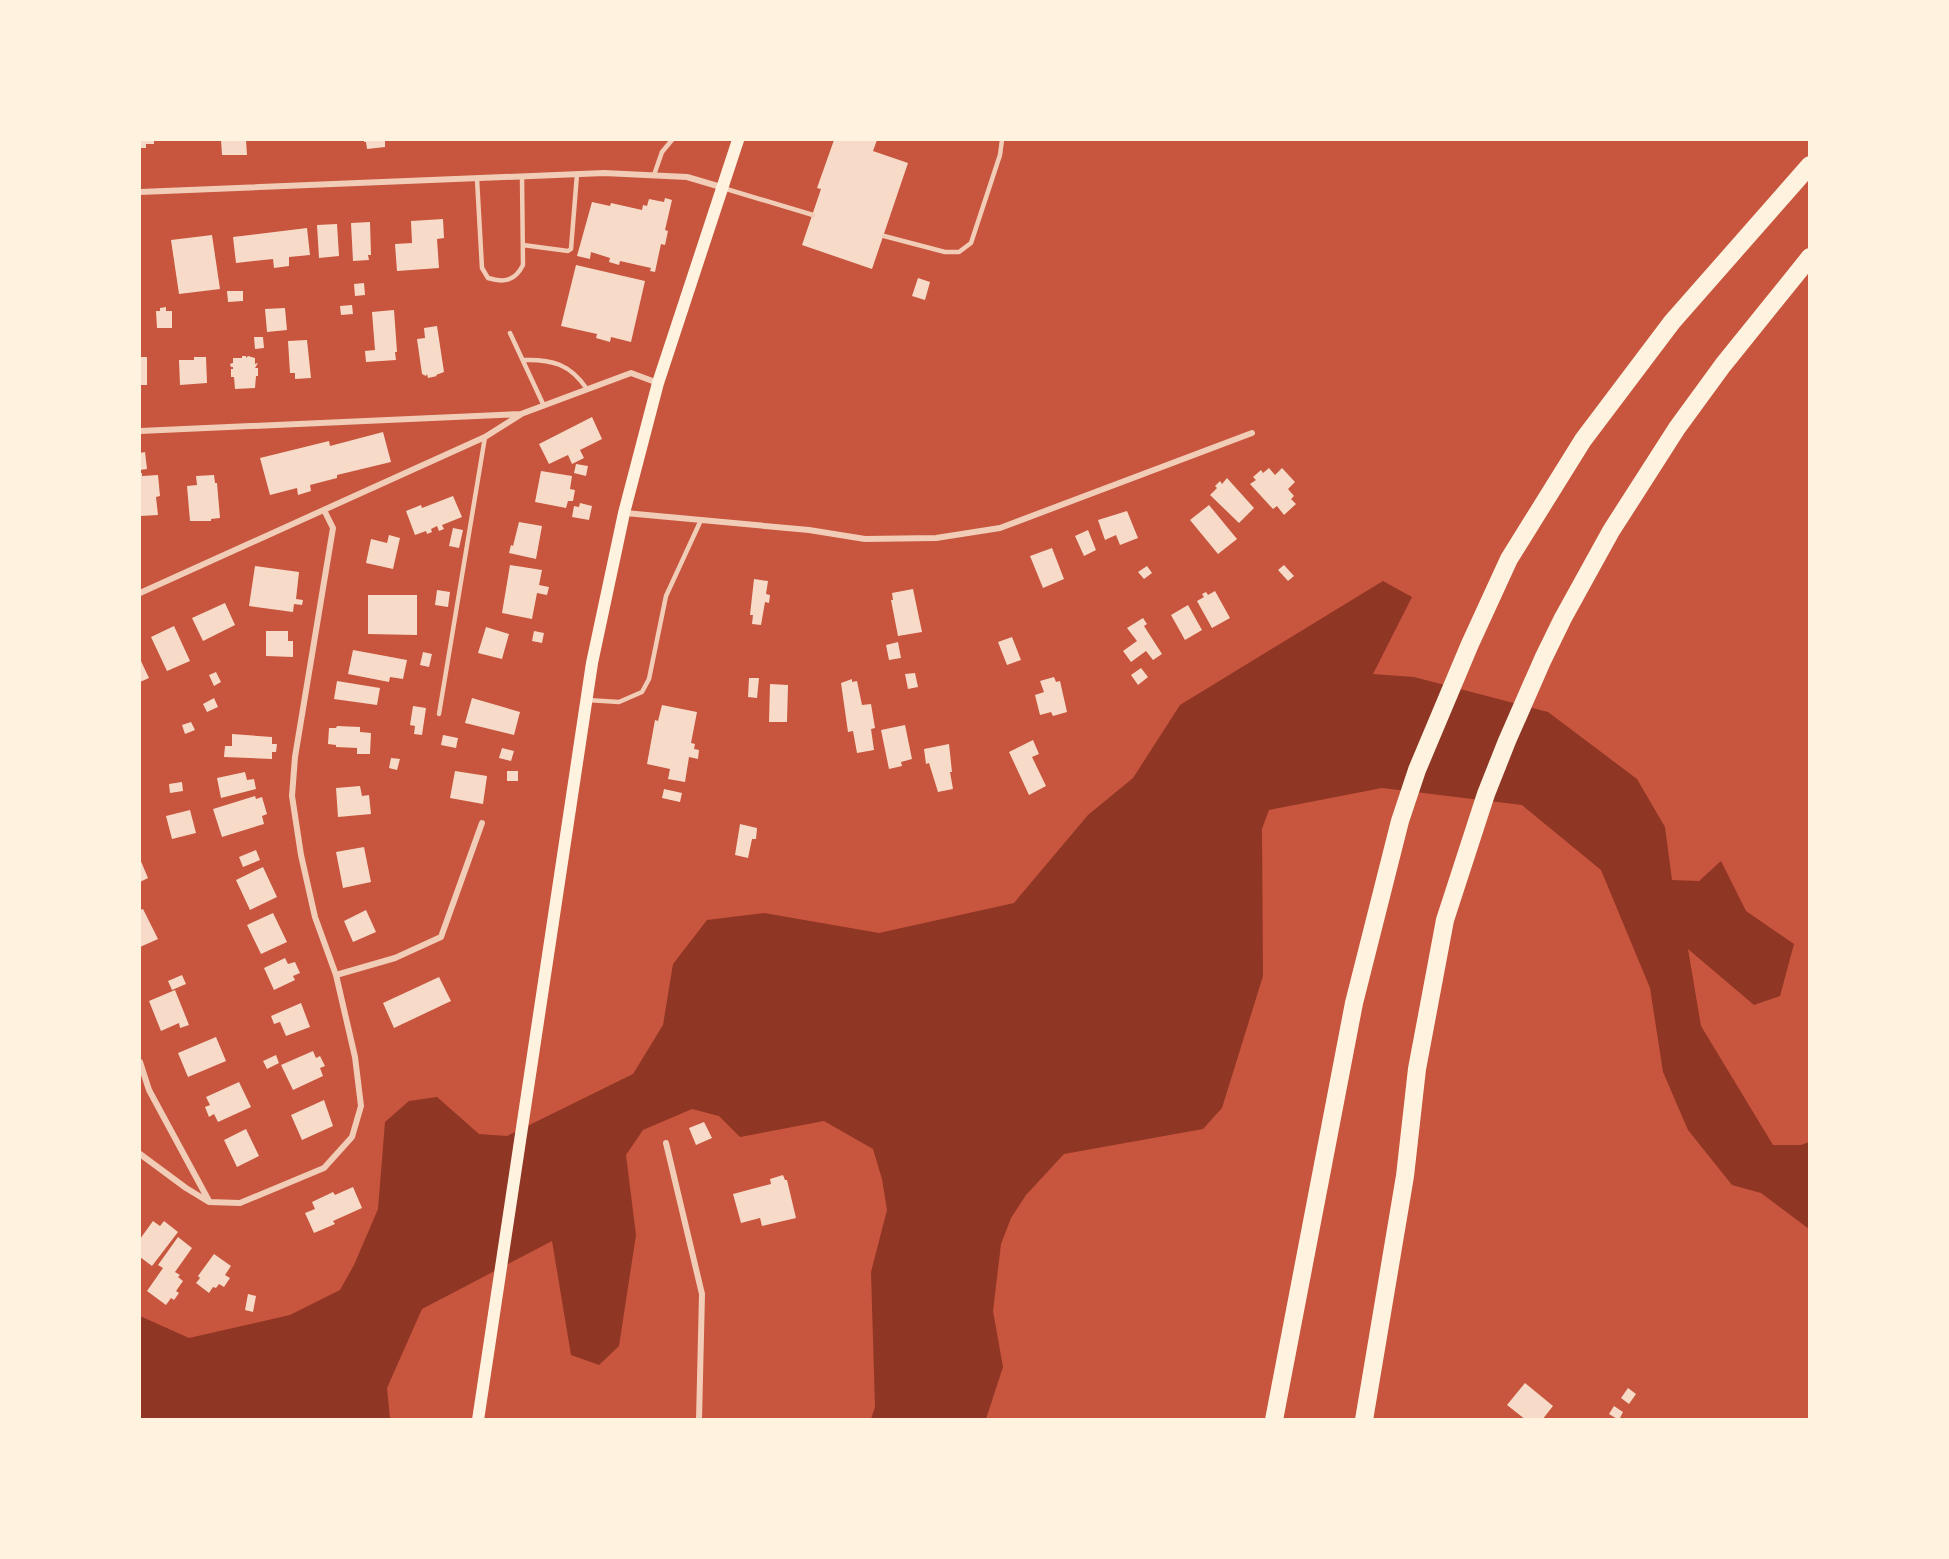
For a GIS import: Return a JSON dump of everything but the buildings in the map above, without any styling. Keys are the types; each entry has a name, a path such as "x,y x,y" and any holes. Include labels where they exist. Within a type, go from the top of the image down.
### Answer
{"highway":[{"path":"1274,1419 1354,1003 1400,821 1417,770 1470,644 1509,559 1583,440 1672,322 1809,165"},
{"path":"1364,1419 1405,1176 1417,1069 1445,920 1470,841 1507,741 1543,659 1585,576 1640,484 1723,365 1809,257"},
{"path":"1267,1419 1281,1383"}],"main road":[{"path":"478,1419 586,700 624,513 658,383 738,140"}],"street":[{"path":"140,192 578,174 687,177 721,187"},
{"path":"140,593 485,437 521,414 631,372 658,383"},
{"path":"140,431 521,414"},
{"path":"624,513 808,530 865,540 936,538 1000,528 1252,433"},
{"path":"140,1154 209,1202 240,1203 324,1168 352,1137 361,1106 355,1057 336,975 315,917 291,796 295,757 333,528 324,510"},
{"path":"336,975 395,958 441,937 482,823"},
{"path":"140,1062 149,1090 209,1202"},
{"path":"666,1143 702,1294 699,1419"}],"lane":[{"path":"654,175 662,152 672,140"},
{"path":"884,236 945,252 959,252 971,243 1000,156 1002,140"},
{"path":"523,245 568,251 571,249 578,174"},
{"path":"477,179 482,268 488,278 499,281 510,280 523,265 522,177"},
{"path":"721,187 813,214"},
{"path":"510,333 544,406"},
{"path":"523,360 542,360 562,365 578,376 587,389"},
{"path":"439,714 485,437"},
{"path":"586,700 619,702 642,692 649,678 666,596 701,520"}],"shaded area":[{"path":"1383,581 1412,597 1373,674 1414,677 1548,712 1637,779 1665,827 1672,880 1699,881 1721,861 1746,911 1794,944 1780,996 1754,1005 1688,949 1701,1026 1773,1145 1801,1145 1809,1142 1809,1229 1761,1193 1732,1185 1688,1130 1663,1072 1650,988 1601,870 1522,805 1382,788 1269,810 1262,829 1263,976 1222,1108 1203,1129 1064,1154 1026,1195 1011,1218 1001,1244 993,1311 1003,1367 986,1419 871,1419 875,1407 871,1272 887,1210 882,1179 873,1149 824,1121 740,1137 719,1116 692,1109 643,1130 626,1155 636,1235 619,1346 599,1365 571,1355 552,1241 422,1309 387,1388 390,1419 140,1419 140,1316 189,1338 290,1315 340,1290 354,1265 378,1209 385,1122 409,1101 437,1097 479,1134 507,1136 633,1074 663,1025 673,964 707,920 764,913 879,933 1014,903 1088,815 1133,778 1180,705"}]}
